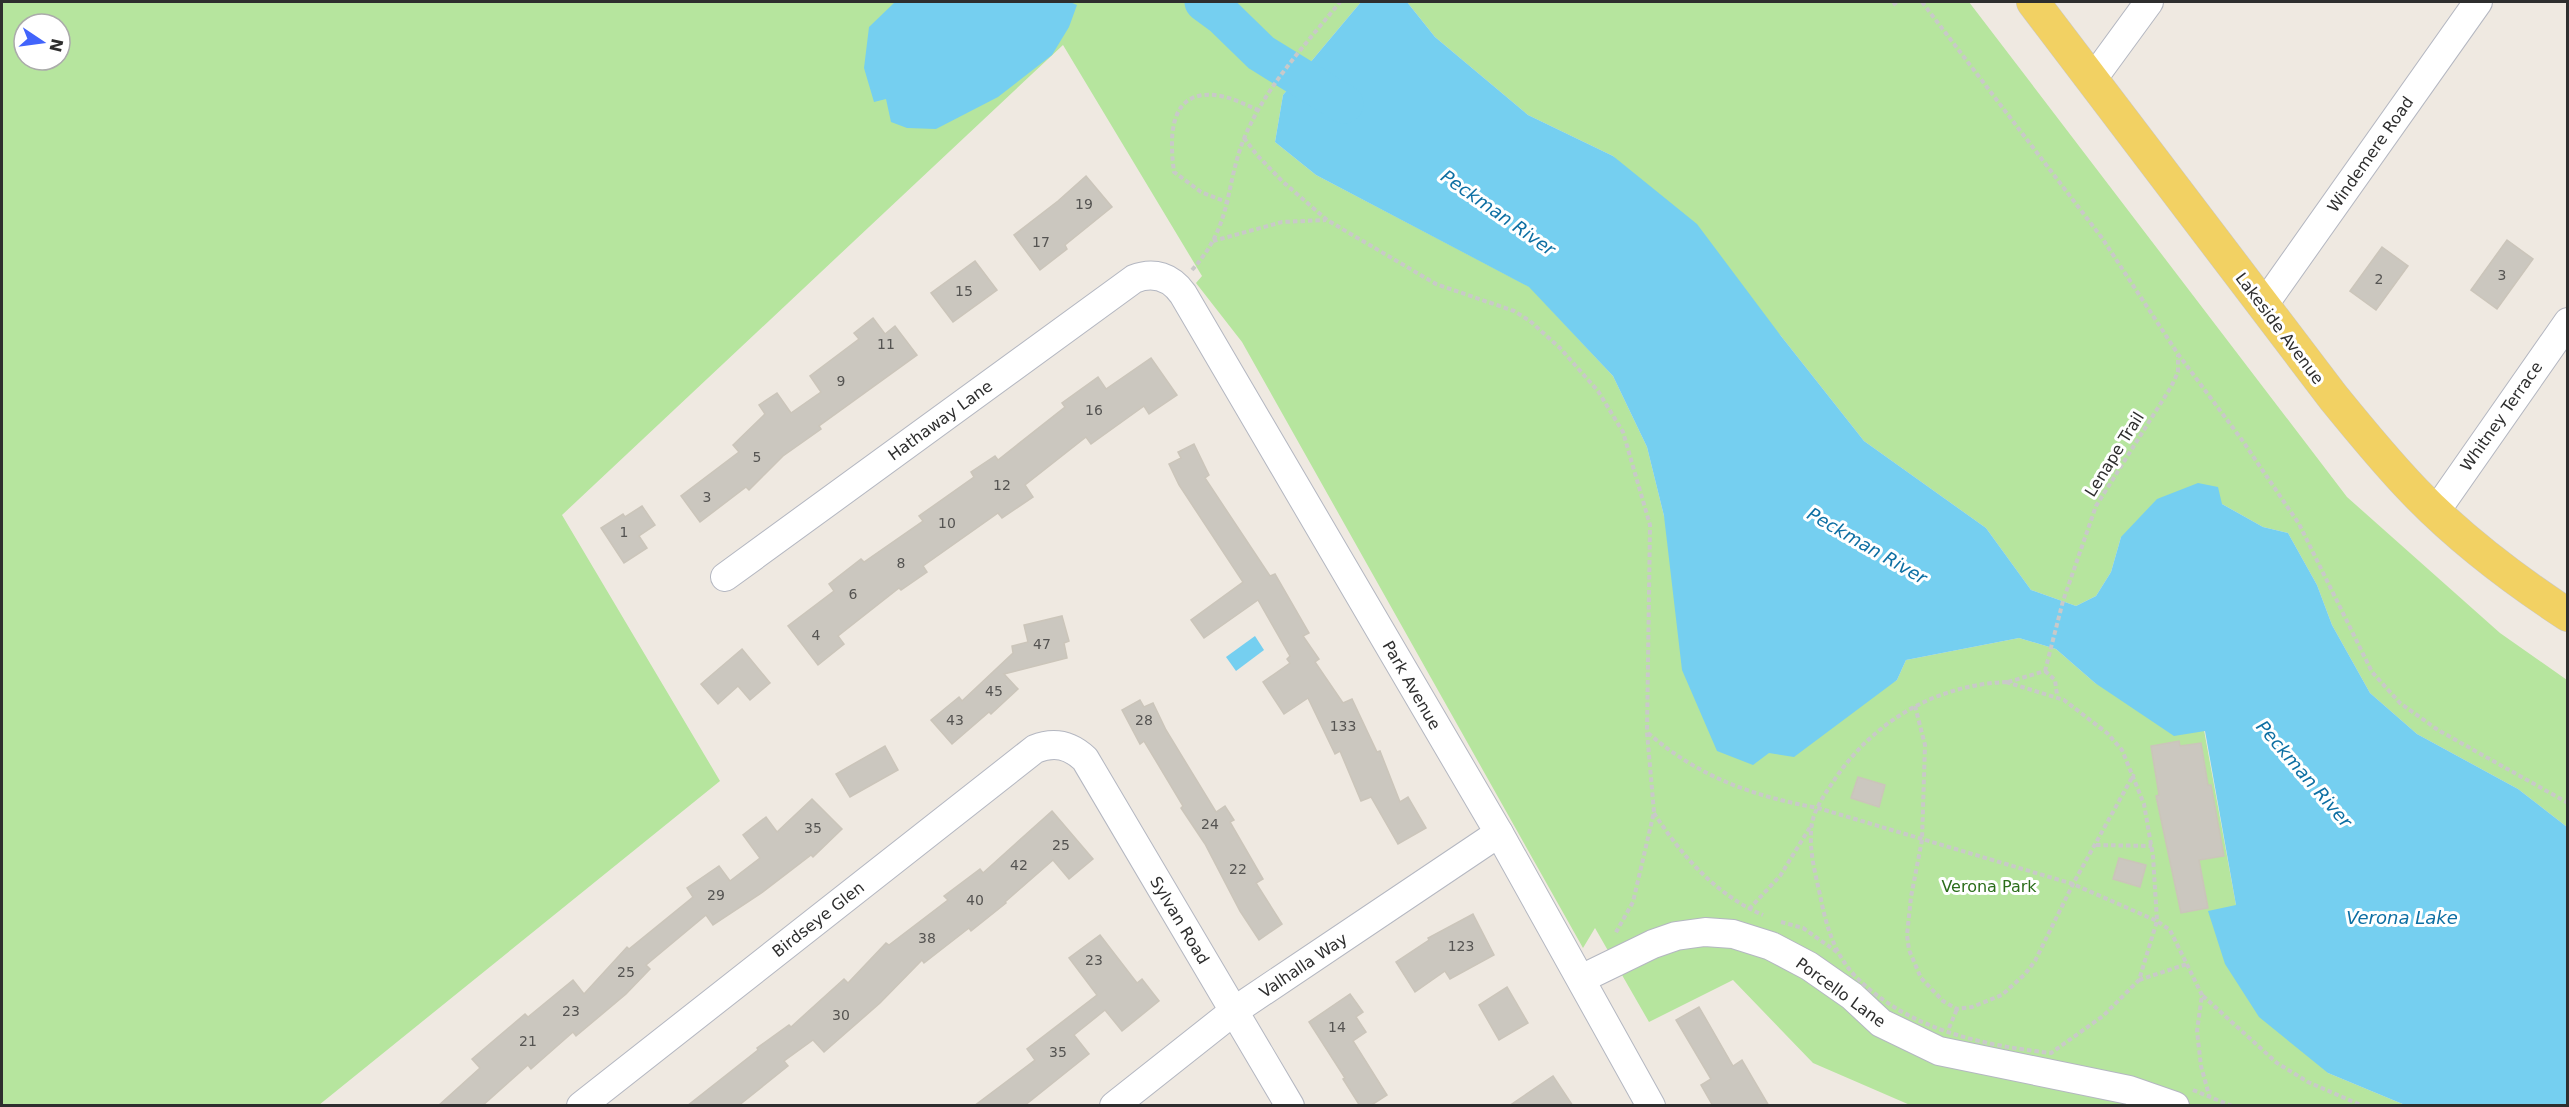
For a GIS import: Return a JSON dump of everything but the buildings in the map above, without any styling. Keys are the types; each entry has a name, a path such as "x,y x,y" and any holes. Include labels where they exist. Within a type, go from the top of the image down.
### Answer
{"main road":[{"name":"Lakeside Avenue","path":"2032,2 2263,306 2376,449 2436,511 2498,565 2568,615"}],"street":[{"path":"2092,80 2149,2"},
{"name":"Windemere Road","path":"2263,306 2478,2"},
{"name":"Hathaway Lane","path":"725,577 1134,279 1142,276 1168,281"},
{"name":"Park Avenue","path":"1168,281 1499,833 1651,1106"},
{"name":"Whitney Terrace","path":"2436,511 2568,322"},
{"name":"Sylvan Road","path":"1060,745 1070,747 1085,759 1290,1106"},
{"name":"Birdseye Glen","path":"581,1106 1035,749 1060,745"},
{"name":"Valhalla Way","path":"1114,1106 1234,1011 1499,833"},
{"name":"Porcello Lane","path":"1581,979 1653,944 1676,936 1705,932 1733,934 1771,946 1809,966 1852,996 1881,1023 1939,1051 2129,1090 2175,1106"}],"path":[{"path":"1168,281 1198,263 1212,242 1222,224 1244,138 1258,110 1272,86 1340,2"},
{"path":"1922,2 2102,238 2178,354 2242,440 2299,524 2372,672 2400,703 2438,730 2568,804"},
{"path":"1228,203 1201,192 1174,172 1171,138 1173,123 1181,108 1201,95 1214,94 1258,110"},
{"path":"1244,138 1282,180 1327,220 1436,284 1514,311 1560,348 1598,391 1623,432 1650,525 1647,732 1654,812 1633,902 1614,935"},
{"path":"1212,242 1282,222 1327,220"},
{"name":"Lenape Trail","path":"2045,670 2063,601 2096,506 2171,387 2178,372 2178,354"},
{"path":"1733,934 1749,909 1780,876 1812,823 1828,789 1853,755 1879,731 1915,706 1959,687 2006,682 2045,670 2055,680 2057,696"},
{"path":"2006,682 2057,696 2107,733 2122,750 2134,774 2144,804 2152,846 2157,921 2139,980"},
{"path":"1915,706 1925,745 1922,840 1911,897 1907,935 1921,978 1931,991 1957,1009 1972,1007 2002,995 2035,962 2073,884 2134,774"},
{"path":"1647,732 1674,756 1713,777 1776,800 1818,808 2073,884 2157,921 2170,930 2202,995 2277,1063 2308,1082 2362,1106"},
{"path":"1654,812 1678,847 1700,872 1749,909 1770,918"},
{"path":"1812,823 1813,861 1822,906 1828,933 1840,954 1855,975 1876,994 1904,1013 1947,1033 2051,1053 2103,1016 2139,980 2187,964"},
{"path":"2095,844 2152,846"},
{"path":"1781,921 1803,928 1840,954"},
{"path":"2202,995 2197,1031 2201,1066 2209,1095 2232,1106"},
{"path":"1947,1033 1957,1009"}],"green space":[{"name":"Verona Park","path":"2,2 1361,2 1283,95 1275,142 1316,175 1530,287 1613,376 1647,447 1664,516 1769,753 1897,680 1906,660 2019,638 2056,649 2095,683 2204,730 2236,905 2328,1073 2405,1105 1910,1105 1813,1063 1733,980 1649,1022 1595,928 1583,948 1242,342 1196,283 1202,276 1063,45 562,515 720,781 319,1105 2,1106"},
{"path":"1407,2 1969,2 2347,497 2500,633 2567,680 2567,827 2518,789 2417,734 2370,693 2332,625 2317,585 2288,533 2263,527 2222,504 2121,537 2111,572 2096,596 2076,606 2031,590 1986,528 1864,441 1781,336 1613,156 1528,115 1435,37"}],"water":[{"path":"895,2 1070,2 1077,5 1069,27 1052,55 998,97 936,129 907,128 891,122 886,99 874,102 864,68 869,27"},
{"name":"Verona Lake","path":"1361,2 1407,2 1435,37 1528,115 1613,156 1697,224 1864,441 1986,528 2031,590 2076,606 2096,596 2111,572 2121,537 2157,499 2198,483 2218,487 2222,504 2263,527 2288,533 2317,585 2332,625 2370,693 2417,734 2518,789 2567,827 2567,1105 2405,1105 2328,1073 2259,1017 2225,964 2208,911 2236,905 2205,731 2174,736 2095,683 2056,649 2019,638 1906,660 1897,680 1794,757 1769,753 1753,765 1717,751 1682,670 1664,516 1647,447 1613,376 1529,287 1316,175 1275,142 1283,95"},
{"path":"1255,636 1264,650 1236,671 1226,657"}],"waterway":[{"name":"Peckman River","path":"1204,2 1223,16 1261,53 1344,104"}]}
